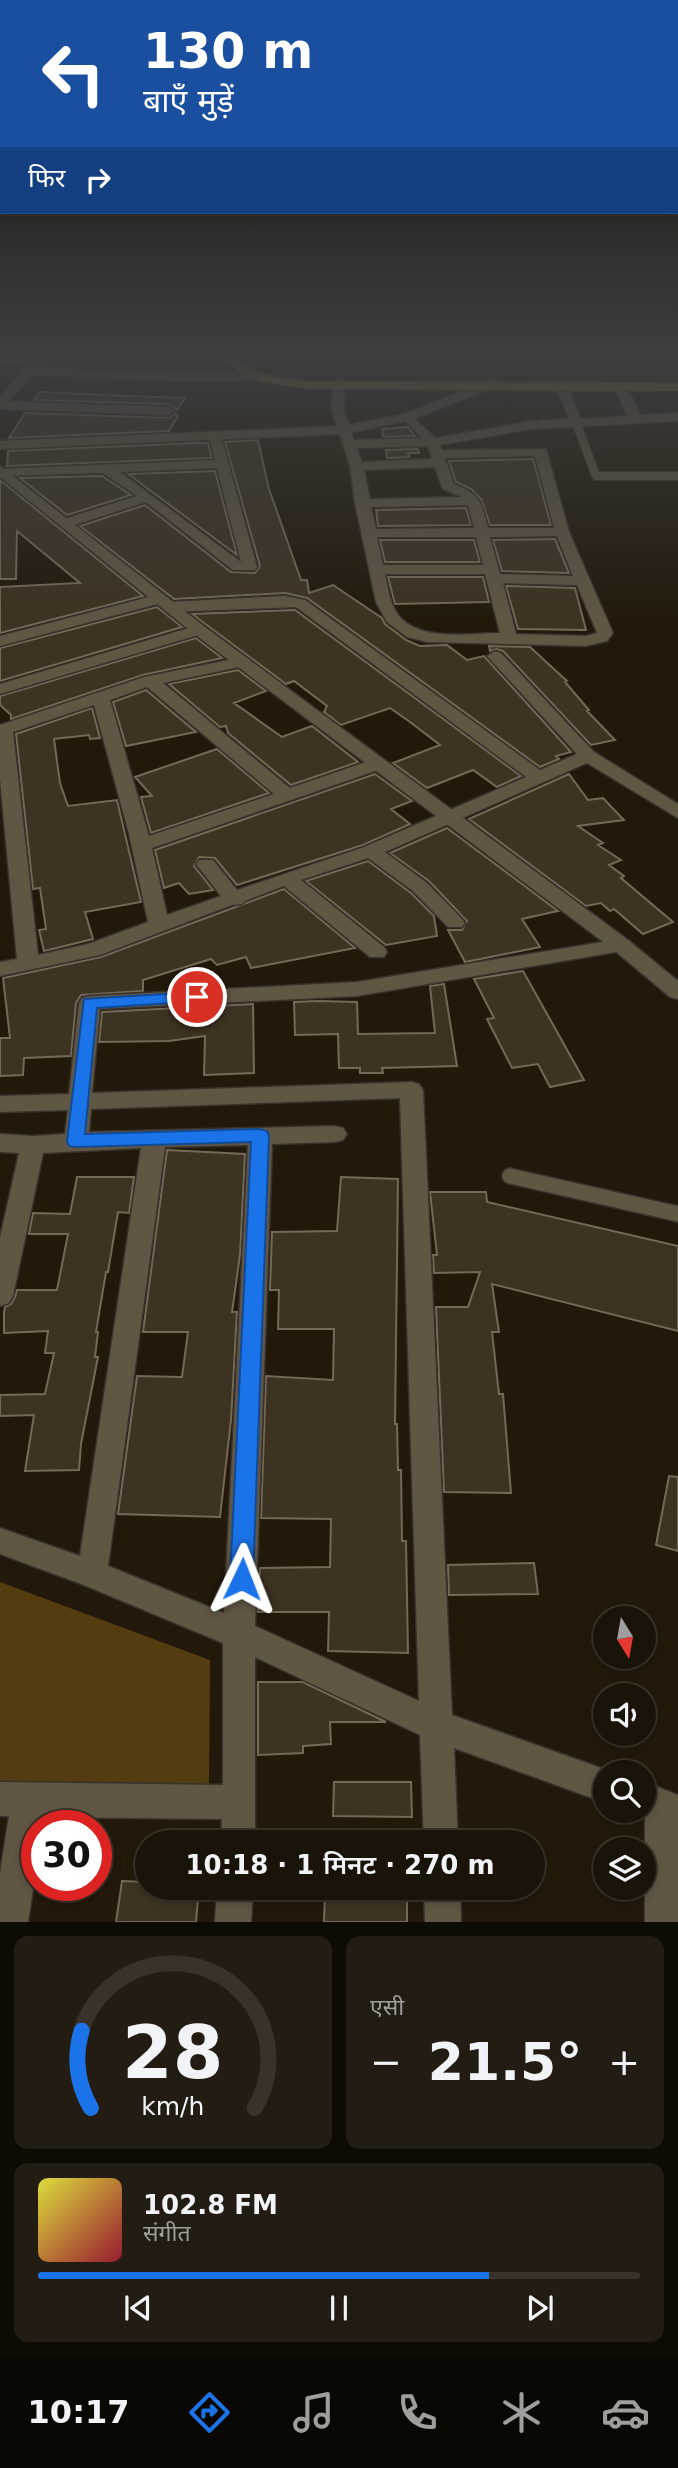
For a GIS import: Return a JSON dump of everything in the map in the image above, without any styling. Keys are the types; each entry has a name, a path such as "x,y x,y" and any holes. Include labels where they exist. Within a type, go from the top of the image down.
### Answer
{"street":[{"path":"0,445 31,444"},
{"path":"105,468 148,497 238,567 250,567 217,444"},
{"path":"351,444 438,453 541,452 562,532 605,633 601,638 586,641 413,634 393,619 384,602 376,570 351,444"},
{"path":"430,444 438,453 448,486 467,494 474,501 508,633 505,638"},
{"path":"357,466 438,453 462,444"},
{"path":"2,472 224,464"},
{"path":"2,472 199,630 621,946 678,992"},
{"path":"66,523 148,497"},
{"path":"362,503 474,501"},
{"path":"370,533 481,530 562,532"},
{"path":"376,570 492,573 584,582"},
{"path":"0,641 165,603 300,603 538,777"},
{"path":"0,689 199,630"},
{"path":"495,656 588,756 678,812"},
{"path":"27,964 21,897 5,800 2,728 150,681 243,662"},
{"path":"150,681 288,796"},
{"path":"101,698 142,845 159,925"},
{"path":"0,969 93,950 235,900 287,878 371,851 588,756"},
{"path":"142,845 378,764"},
{"path":"371,851 420,887 436,907 455,923"},
{"path":"206,864 235,900"},
{"path":"287,878 377,952"},
{"path":"0,900 21,897"},
{"path":"76,1141 90,1003 357,989 621,946"},
{"path":"0,1104 411,1090 441,1830"},
{"path":"0,1143 33,1145 76,1141 335,1134"},
{"path":"239,1830 239,1634 260,1136"},
{"path":"92,1574 154,1140"},
{"path":"0,1296 33,1145"},
{"path":"0,1541 92,1574 239,1634 437,1726 593,1781"},
{"path":"10,1922 14,1799 240,1802"},
{"path":"661,1806 663,1922"},
{"path":"233,1922 234,1900"},
{"path":"442,1900 443,1922"}],"lane":[{"path":"583,444 596,476 678,476"},
{"path":"510,1177 678,1214"}],"shaded area":[{"path":"0,1582 210,1660 209,1791 0,1795"}],"building":[{"path":"208,444 212,458 7,466 8,451"},
{"path":"225,444 259,444 269,489 301,580 307,580 309,593 333,585 382,618 385,624 406,640 420,646 447,645 467,660 484,656 571,752 556,756 559,759 540,767 307,598 285,593 174,599 80,526 145,505 231,572 255,573 260,566"},
{"path":"418,449 419,453 408,453 409,457 387,458 386,450"},
{"path":"533,459 551,525 490,525 481,499 471,489 456,482 449,461"},
{"path":"215,471 237,555 128,474"},
{"path":"102,476 131,495 67,515 20,478"},
{"path":"0,480 143,596 0,633 0,587 80,583 17,531 16,579 0,579"},
{"path":"466,508 471,525 378,526 376,510"},
{"path":"555,539 569,573 502,571 493,540"},
{"path":"380,540 474,540 480,562 385,562"},
{"path":"388,577 483,577 489,602 395,604"},
{"path":"506,586 575,588 586,630 518,629"},
{"path":"157,607 182,627 0,681 0,648"},
{"path":"295,610 521,776 497,787 473,770 427,788 393,763 440,745 410,722 390,708 341,725 324,712 327,706 294,681 286,684 192,614"},
{"path":"196,638 222,658 143,675 11,719 11,715 0,705 0,696"},
{"path":"489,646 530,647 567,681 565,682 589,710 587,711 615,740 591,745 503,651 490,651"},
{"path":"238,670 266,691 234,703 282,737 312,726 358,762 291,785 228,733 226,726 220,727 169,684"},
{"path":"146,690 196,732 126,746 113,702"},
{"path":"92,708 100,738 90,739 89,735 54,739 60,783 68,806 117,800 141,902 85,912 93,939 44,951 39,930 46,929 40,888 33,889 16,734"},
{"path":"217,749 269,793 151,833 141,797 152,796 135,777"},
{"path":"375,774 412,801 391,809 410,824 363,845 237,885 215,858 199,857 194,866 213,890 189,894 179,883 164,888 155,850"},
{"path":"569,774 588,800 603,798 624,820 578,826 603,843 598,845 621,860 609,865 673,922 643,934 614,909 610,911 601,903 586,906 469,819"},
{"path":"447,828 558,911 522,919 540,947 465,962 448,930 462,930 467,921 429,881 390,853"},
{"path":"368,861 411,893 434,916 437,936 386,945 306,881"},
{"path":"284,889 355,948 251,968 246,957 217,965 211,959 143,980 143,991 81,995 76,1003 71,1056 24,1058 23,1075 0,1076 0,1038 10,1038 3,978 101,957"},
{"path":"523,971 584,1080 550,1087 538,1064 512,1068 487,1019 494,1018 474,979"},
{"path":"444,984 457,1066 382,1068 383,1073 360,1073 360,1068 339,1068 338,1034 295,1035 294,1002 318,1001 357,1002 358,1034 435,1033 430,986"},
{"path":"253,1004 254,1073 204,1075 205,1036 169,1041 99,1042 102,1012"},
{"path":"167,1150 245,1154 240,1255 232,1312 237,1312 231,1420 220,1517 118,1514 137,1376 182,1377 188,1332 143,1332"},
{"path":"77,1177 134,1177 129,1213 118,1212 106,1272 96,1332 95,1357 98,1357 81,1444 79,1470 25,1471 34,1415 0,1416 0,1395 45,1394 54,1353 45,1353 48,1331 4,1333 4,1312 17,1290 57,1290 68,1234 29,1234 33,1213 70,1214"},
{"path":"341,1177 398,1179 395,1424 398,1470 401,1470 402,1541 406,1541 408,1653 328,1651 329,1612 258,1612 260,1568 330,1567 331,1519 261,1518 266,1376 333,1380 334,1329 278,1329 279,1290 270,1290 272,1232 337,1231"},
{"path":"430,1192 486,1192 487,1202 678,1246 678,1331 492,1284 499,1332 492,1332 499,1394 503,1394 511,1493 444,1492 436,1307 468,1307 480,1272 434,1273 433,1255 437,1255"},
{"path":"669,1476 678,1477 678,1551 656,1545"},
{"path":"534,1563 538,1594 449,1595 448,1565"},
{"path":"258,1682 303,1682 386,1722 330,1722 331,1744 303,1746 303,1753 258,1755"},
{"path":"334,1782 411,1782 412,1817 333,1816"},
{"path":"122,1881 135,1882 135,1900 198,1900 196,1922 116,1922"},
{"path":"325,1900 407,1900 407,1922 324,1922"}],"route":[{"path":"197,997 90,1003 76,1141 260,1136 242,1579"}]}
